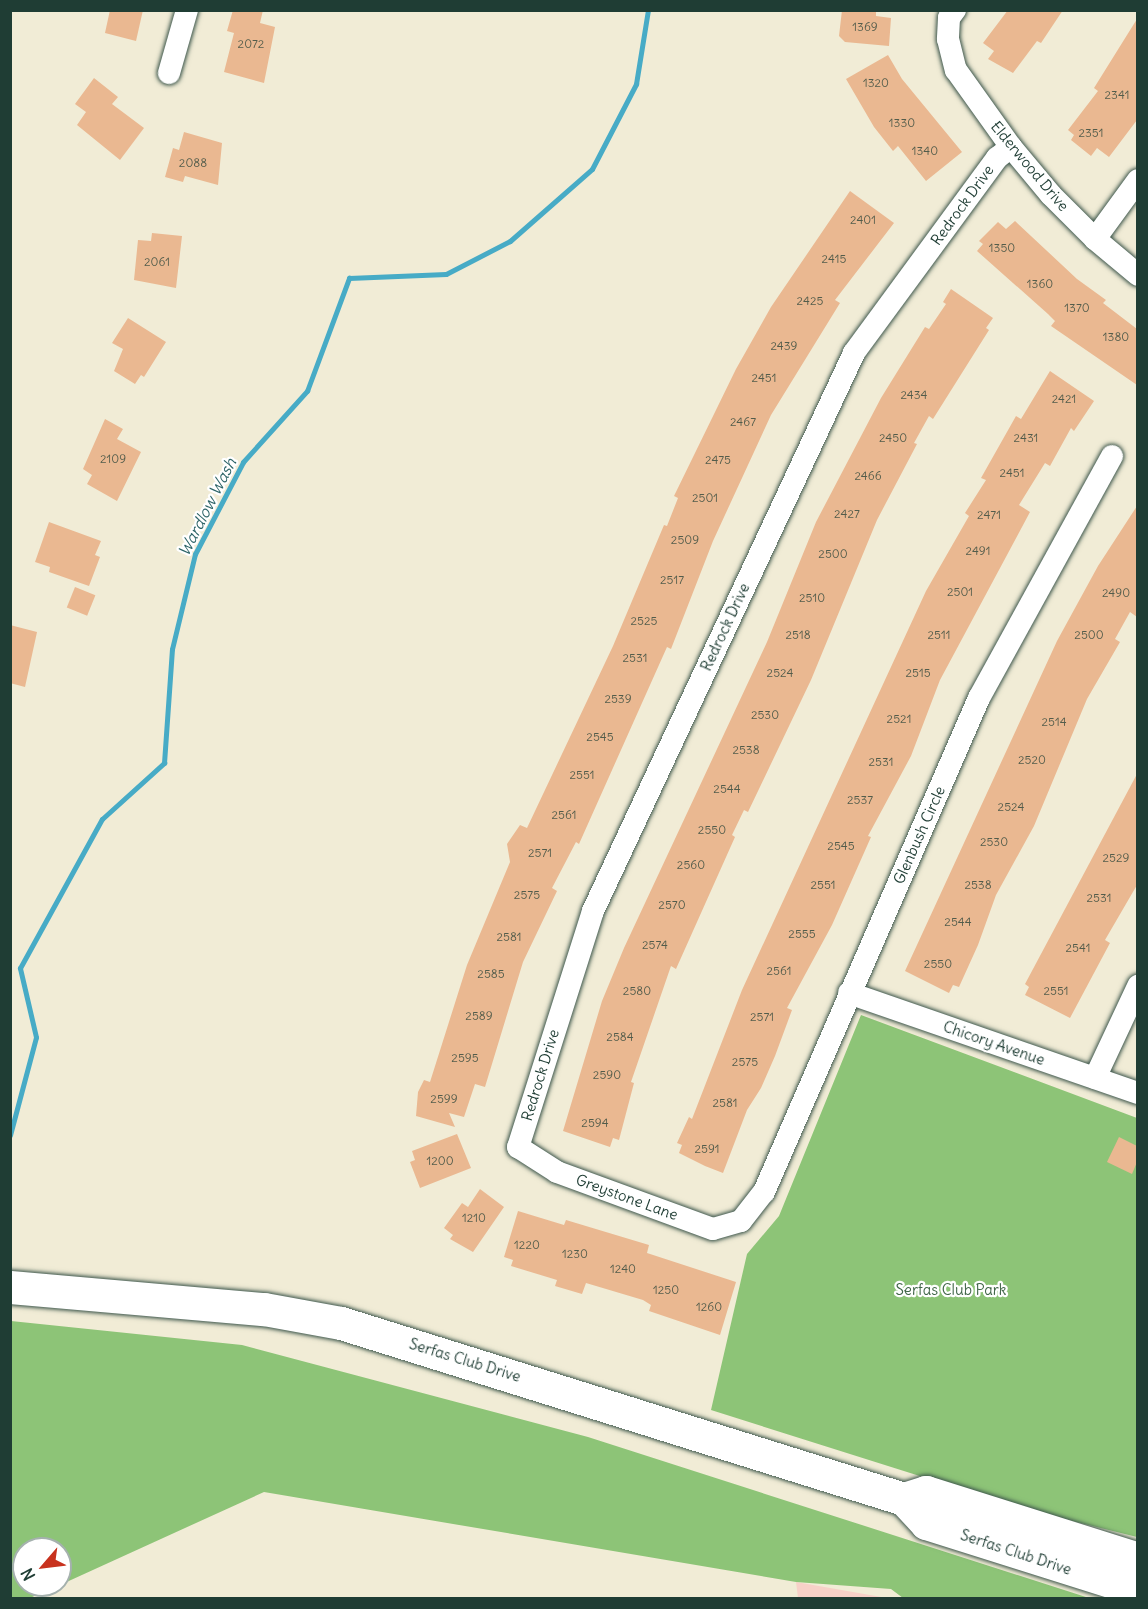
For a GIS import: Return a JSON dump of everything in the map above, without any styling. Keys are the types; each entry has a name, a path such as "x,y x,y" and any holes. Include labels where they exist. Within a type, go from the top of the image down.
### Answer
{"main road":[{"name":"Serfas Club Drive","path":"10,1287 264,1309 341,1323 904,1499 926,1523 1137,1590"},
{"name":"Serfas Club Drive","path":"904,1499 926,1492 1137,1559"}],"street":[{"path":"169,73 187,10"},
{"name":"Elderwood Drive","path":"955,10 949,18 948,39 956,70 1011,147 1095,239 1137,275"},
{"name":"Redrock Drive","path":"518,1147 593,911 854,353 997,158 1011,147"},
{"path":"1095,239 1137,180"},
{"name":"Glenbush Circle","path":"741,1221 764,1192 979,698 1112,456"},
{"path":"1095,1078 1137,986"},
{"name":"Chicory Avenue","path":"849,993 1137,1093"},
{"name":"Greystone Lane","path":"518,1147 557,1172 713,1229 741,1221"}],"shaded area":[{"path":"796,1582 887,1598 798,1598"}],"green space":[{"name":"Serfas Club Park","path":"861,1015 1137,1118 1137,1537 1024,1509 711,1410 747,1254 779,1216"},
{"path":"11,1321 242,1345 588,1437 1089,1598 903,1598 891,1589 796,1582 264,1492 72,1580 72,1537 12,1537 12,1597 32,1597 11,1598"}],"building":[{"path":"110,10 143,10 136,41 105,33"},
{"path":"233,10 263,10 260,23 275,27 264,83 224,72 234,33 227,31"},
{"path":"842,10 876,10 876,16 891,18 889,46 845,42 839,36"},
{"path":"1008,10 1063,10 1041,43 1037,41 1013,73 988,59 994,51 983,43"},
{"path":"1137,19 1137,120 1109,157 1097,148 1091,156 1071,140 1074,135 1068,130 1098,91 1094,88"},
{"path":"888,55 902,79 962,152 926,181 898,146 893,151 874,127 846,79"},
{"path":"94,78 118,97 112,104 144,128 120,160 77,125 86,112 75,104"},
{"path":"184,132 222,143 218,185 185,176 183,182 165,177 173,148 179,150"},
{"path":"850,191 894,223 835,300 840,303 771,415 713,541 671,649 667,647 579,844 576,842 552,888 557,891 523,962 485,1087 475,1084 464,1117 449,1113 455,1127 416,1116 418,1092 424,1080 430,1082 467,965 510,862 507,844 520,825 527,828 613,646 664,525 667,526 678,498 674,496 736,369 771,307"},
{"path":"1015,221 1077,279 1106,300 1103,303 1137,329 1137,385 1051,326 1055,321 977,251 983,244 979,241 998,222 1006,229"},
{"path":"152,233 182,236 176,288 134,280 138,240 151,241"},
{"path":"951,289 993,318 986,328 989,330 933,419 929,416 914,443 917,444 877,520 811,680 748,812 744,810 732,835 735,837 676,969 671,966 631,1082 634,1083 619,1140 613,1138 610,1147 563,1131 602,1001 624,948 767,642 816,522 881,398 925,327 929,329 946,304 943,302"},
{"path":"128,318 166,342 144,377 141,375 135,384 114,371 123,349 112,343"},
{"path":"1050,371 1094,401 1074,431 1071,428 1050,466 1045,463 1019,505 1030,512 940,680 911,756 868,836 871,837 832,925 787,1008 792,1010 775,1056 761,1088 747,1110 723,1173 705,1166 679,1153 682,1145 677,1143 689,1117 692,1119 742,990 926,591 969,516 965,513 986,480 981,478 1016,416 1021,419"},
{"path":"105,419 123,429 117,439 141,452 117,501 87,484 92,475 83,469"},
{"path":"1137,506 1137,617 1130,612 1115,639 1120,642 1087,699 1034,826 996,895 978,945 959,987 953,985 949,993 905,971 1057,641 1098,566"},
{"path":"49,522 101,541 95,555 100,557 89,586 49,572 50,567 35,562"},
{"path":"75,587 95,595 87,616 67,607"},
{"path":"10,625 37,632 25,687 10,683"},
{"path":"1137,774 1137,885 1105,940 1110,943 1070,1018 1025,995 1029,987 1025,984"},
{"path":"457,1134 471,1168 420,1188 410,1162 415,1160 412,1151"},
{"path":"1119,1137 1137,1146 1137,1162 1132,1174 1107,1162"},
{"path":"480,1189 504,1207 473,1252 450,1239 453,1235 444,1228 462,1203 468,1207"},
{"path":"518,1211 564,1225 566,1220 649,1245 647,1253 736,1282 720,1335 649,1311 651,1305 643,1300 586,1283 582,1294 555,1286 557,1280 511,1266 513,1260 504,1257"}],"waterway":[{"name":"Wardlow Wash","path":"10,1135 36,1037 20,968 102,819 164,763 172,649 195,554 243,462 307,391 349,278 446,274 510,241 592,169 636,84 648,10"}]}
